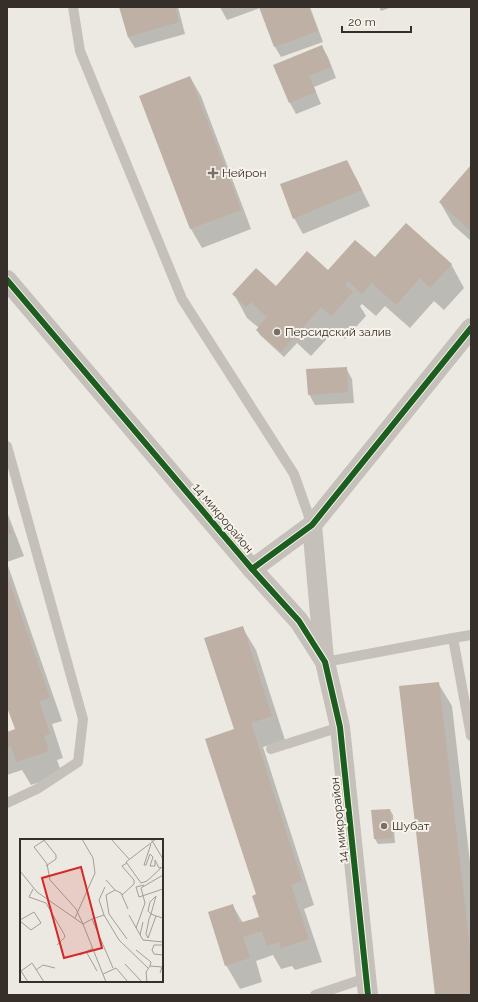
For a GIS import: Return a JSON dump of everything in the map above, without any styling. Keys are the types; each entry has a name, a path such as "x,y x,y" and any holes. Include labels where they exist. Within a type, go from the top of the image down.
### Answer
{"street":[{"name":"14 микрорайон","path":"7,280 252,569 299,621 325,662 340,727 367,986"},
{"path":"252,569 312,525 471,328"},
{"path":"312,525 325,662"}],"lane":[{"path":"73,7 80,51 182,299 294,474 312,525"},
{"path":"7,446 83,719 78,762 38,789 7,803"},
{"path":"325,662 471,636"},
{"path":"454,638 471,736"},
{"path":"271,749 340,727"},
{"path":"315,995 367,986"}],"building":[{"path":"119,7 175,7 179,22 128,37"},
{"path":"259,7 309,7 318,31 274,47"},
{"path":"322,45 331,67 309,76 316,92 289,103 273,65"},
{"path":"190,76 241,210 190,229 139,96"},
{"path":"347,160 362,190 293,219 280,184"},
{"path":"471,165 471,231 439,202"},
{"path":"406,223 452,264 430,288 420,278 396,305 372,283 362,294 348,281 345,285 353,292 331,316 321,307 281,352 256,330 267,317 251,302 246,307 232,294 256,268 276,286 307,251 328,270 355,240 375,257"},
{"path":"347,367 348,392 308,395 306,369"},
{"path":"7,520 12,533 7,534"},
{"path":"7,575 50,698 39,701 50,734 44,736 49,751 16,762 11,746 7,748 7,732 15,729 7,707"},
{"path":"243,626 272,716 251,723 302,881 291,885 309,939 281,948 279,942 267,946 262,931 243,937 250,958 225,966 208,912 233,904 239,923 259,917 252,896 256,894 205,739 234,729 204,638"},
{"path":"439,682 471,957 471,995 435,995 399,686"},
{"path":"390,809 393,838 374,839 371,810"}],"cycle path":[{"path":"7,280 252,569 299,621 325,662 340,727 368,995"},
{"path":"252,569 312,525 471,328"}],"place":[{"name":"Нейрон","path":"213,173"},
{"name":"Персидский залив","path":"277,332"},
{"name":"Шубат","path":"384,826"}]}
